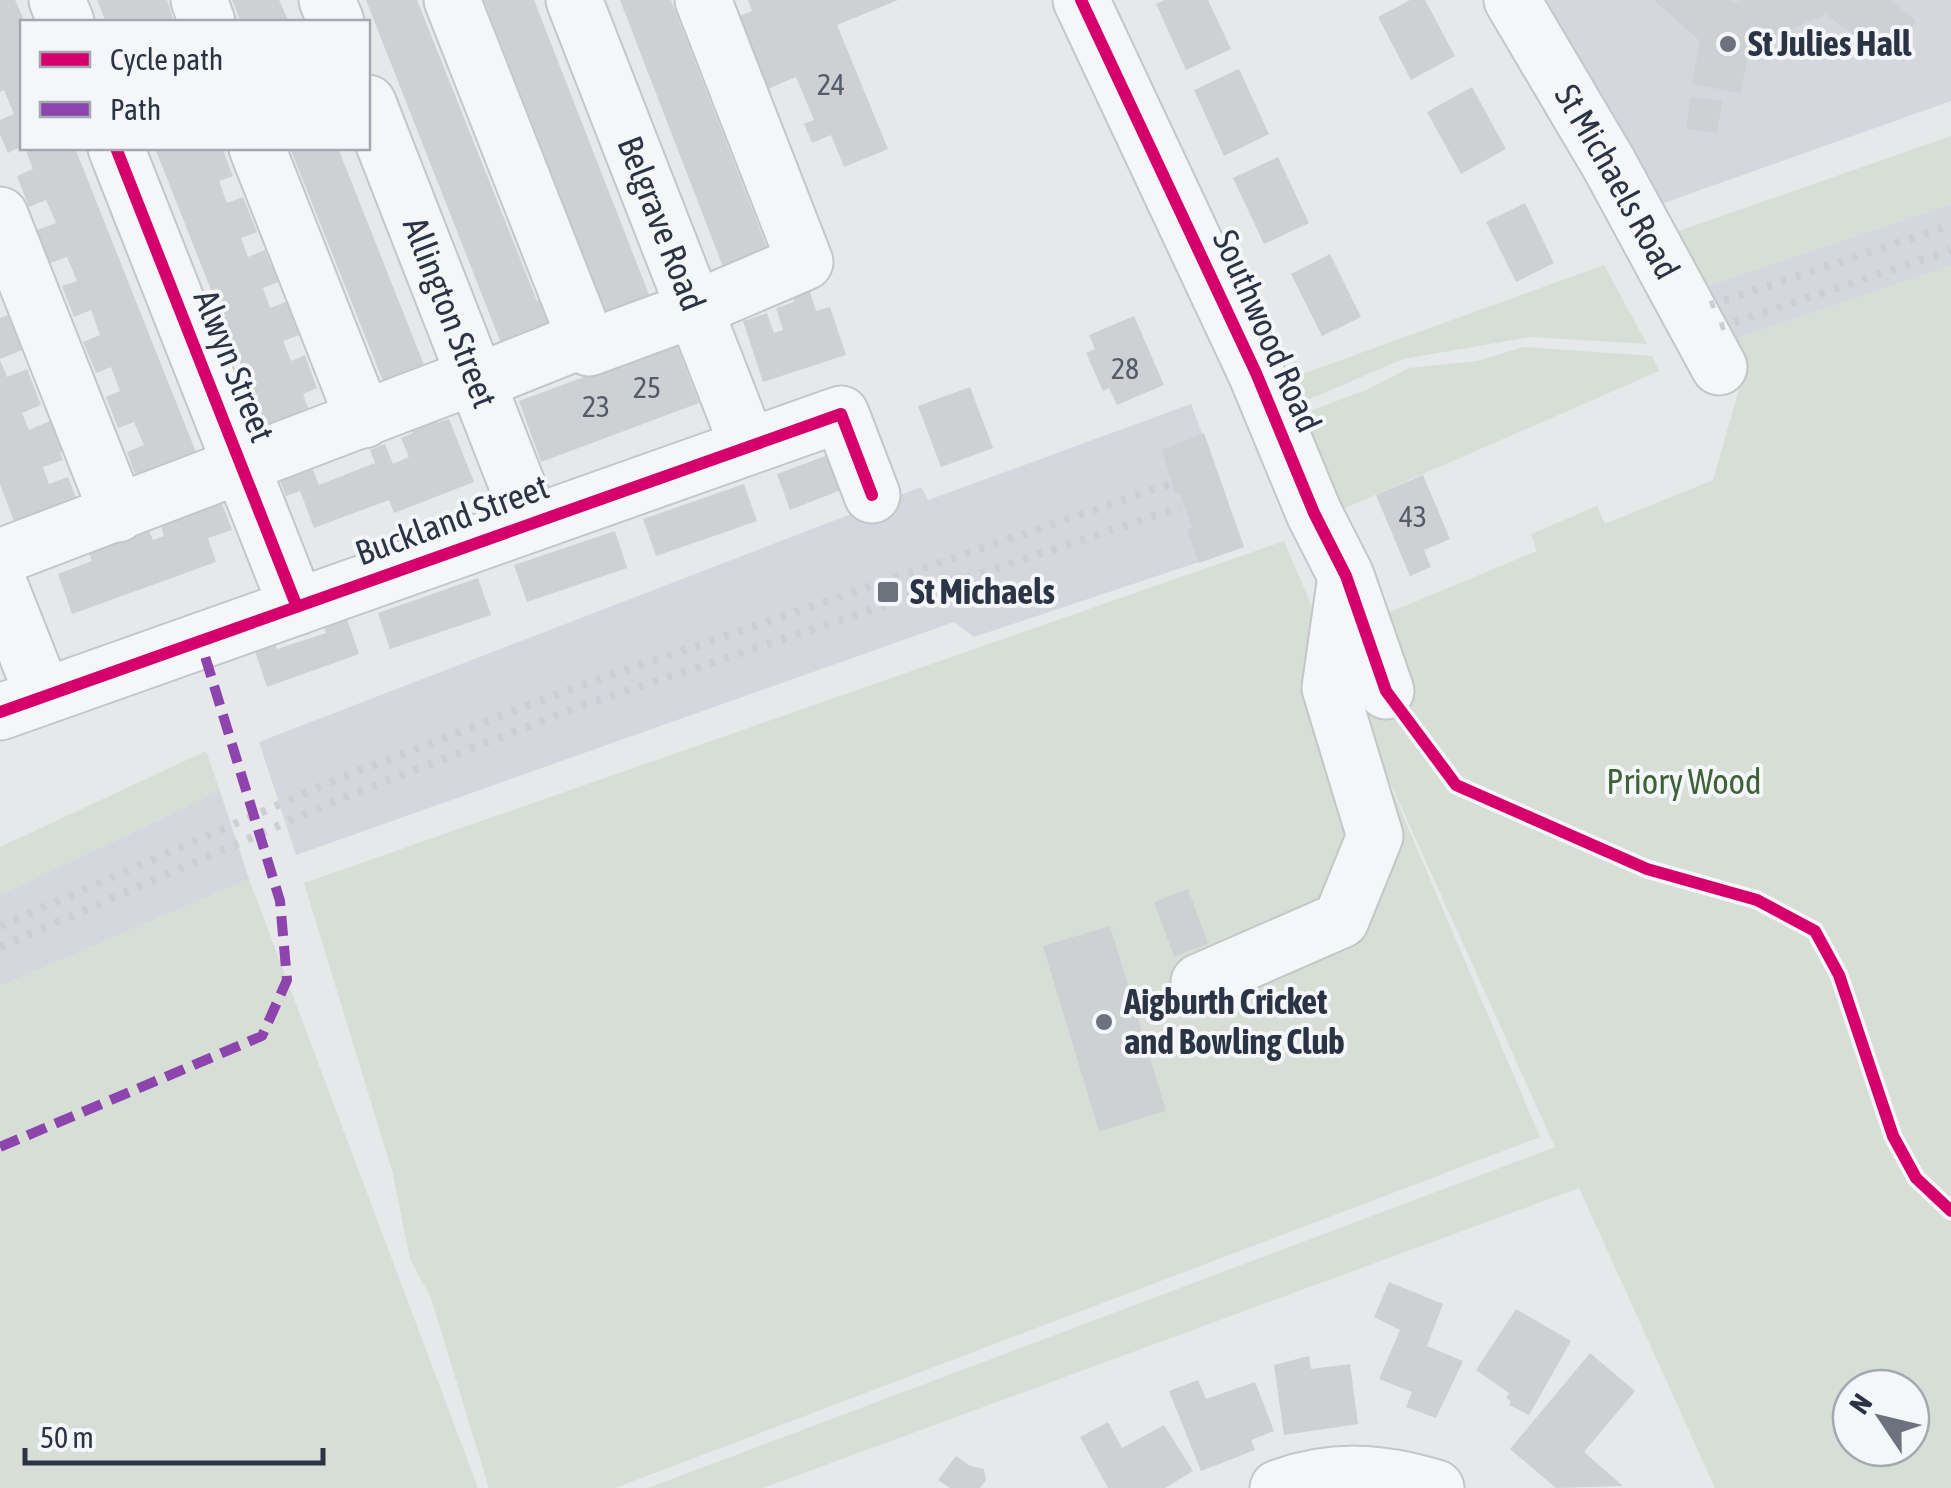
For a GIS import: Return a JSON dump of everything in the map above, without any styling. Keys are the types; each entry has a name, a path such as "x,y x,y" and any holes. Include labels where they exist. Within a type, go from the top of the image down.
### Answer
{"street":[{"path":"452,0 589,348 695,309 804,262 703,0"},
{"name":"Belgrave Road","path":"574,0 748,446"},
{"name":"Southwood Road","path":"1081,0 1256,373 1314,513 1346,576 1386,691"},
{"name":"St Michaels Road","path":"1512,0 1609,164 1719,367"},
{"name":"Allington Street","path":"370,108 532,523"},
{"name":"Alwyn Street","path":"117,150 297,607"},
{"path":"258,150 364,420"},
{"path":"0,216 118,514"},
{"path":"0,557 585,339"},
{"name":"Buckland Street","path":"21,703 842,414 872,495"},
{"path":"1198,982 1341,920 1375,836 1330,688 1346,576"},
{"path":"0,586 21,703"},
{"path":"1278,1488 1327,1474 1363,1472 1436,1488"}],"shaded area":[{"path":"1533,0 1951,0 1951,101 1658,205"},
{"path":"1951,204 1951,266 1732,340 1704,287"},
{"path":"1191,404 1244,547 974,637 954,622 296,855 259,742 921,487 928,500"},
{"path":"220,791 249,879 0,986 0,895"}],"green space":[{"path":"1951,136 1951,204 1704,287 1676,232"},
{"path":"1604,265 1647,344 1531,337 1403,359 1289,408 1272,385"},
{"name":"Priory Wood","path":"1951,266 1951,1488 1715,1488 1579,1188 763,1488 648,1488 1555,1147 1366,729 1540,1137 615,1488 489,1488 431,1298 410,1259 393,1174 304,883 1284,541 1355,707 1388,613 1537,551 1531,534 1597,506 1605,524 1713,480 1746,365 1732,340"},
{"path":"1524,347 1652,356 1659,371 1334,513 1296,416 1366,390 1409,368 1477,361"},
{"path":"206,751 220,791 0,895 0,847"},
{"path":"249,879 478,1488 0,1488 0,986"}],"building":[{"path":"0,0 15,0 24,20 20,20 20,147 8,153 0,134 0,120 14,114 4,90 0,92"},
{"path":"97,0 167,0 173,18 167,20 105,20"},
{"path":"232,0 279,0 288,20 240,20"},
{"path":"366,0 417,0 537,301 558,292 575,335 508,361"},
{"path":"484,0 534,0 655,310 611,327"},
{"path":"620,0 671,0 775,268 730,285"},
{"path":"748,0 898,0 837,25 888,149 844,167 831,135 812,143 804,124 814,120 796,77 758,93 729,20 752,11"},
{"path":"1165,0 1208,0 1231,49 1186,70 1156,4"},
{"path":"1410,0 1425,0 1455,56 1411,80 1378,17"},
{"name":"St Julies Hall","path":"1654,0 1891,0 1916,21 1885,60 1826,14 1750,47 1740,93 1692,84 1700,41"},
{"path":"1239,69 1269,134 1224,156 1194,90"},
{"path":"1472,87 1506,149 1461,174 1427,112"},
{"path":"1691,97 1722,101 1717,133 1686,129"},
{"path":"26,150 76,150 205,475 139,485 127,452 144,445 134,422 118,428 106,397 120,391 111,367 96,373 83,342 100,335 91,310 74,317 62,286 77,281 67,257 50,263 37,230 56,223 46,200 29,207 17,176 33,169"},
{"path":"156,150 223,150 233,176 219,181 227,203 243,197 257,232 241,238 248,257 265,250 271,266 289,259 296,275 263,288 270,308 306,294 313,310 292,318 299,335 283,341 291,361 305,355 317,388 303,394 310,413 273,447"},
{"path":"291,150 339,150 432,385 391,401"},
{"path":"1278,157 1309,223 1264,244 1233,178"},
{"path":"1525,203 1554,263 1516,282 1486,222"},
{"path":"1330,254 1361,317 1322,336 1291,274"},
{"path":"805,277 816,311 830,307 846,355 763,382 743,321 767,313 774,333 783,330 776,308 794,302 788,283"},
{"path":"8,315 22,350 0,359 0,318"},
{"path":"1134,316 1164,385 1117,405 1109,388 1103,391 1086,353 1095,349 1089,335"},
{"path":"676,343 699,403 541,462 519,401"},
{"path":"0,360 7,377 27,369 41,405 22,413 29,430 50,421 57,440 75,433 80,444 60,452 63,460 43,467 49,484 68,477 82,513 23,545 0,484"},
{"path":"970,387 993,448 941,467 918,406"},
{"path":"429,405 436,423 449,419 474,482 394,513 389,500 314,528 300,491 286,496 279,478 311,465 319,485 375,463 370,450 385,444 393,464 409,457 401,438 413,433 406,414"},
{"path":"1204,433 1244,547 1199,563 1187,529 1192,528 1180,493 1175,494 1162,450"},
{"path":"828,455 841,490 790,510 777,474"},
{"path":"1423,475 1450,539 1424,550 1431,567 1410,576 1376,495"},
{"path":"744,484 757,521 656,556 643,519"},
{"path":"221,501 232,530 208,538 216,562 72,614 58,574 92,561 82,536 104,546 149,530 153,540 164,536 160,522"},
{"path":"615,531 627,568 527,602 514,565"},
{"path":"478,578 491,615 390,649 378,613"},
{"path":"346,616 359,654 267,687 254,648 274,641 277,649 326,633 323,624"},
{"path":"1188,889 1208,944 1174,956 1154,902"},
{"path":"1110,926 1166,1111 1099,1131 1043,946"},
{"path":"1389,1282 1443,1304 1427,1346 1463,1361 1436,1418 1406,1407 1412,1392 1379,1379 1400,1330 1374,1317"},
{"path":"1516,1309 1571,1341 1529,1415 1509,1405 1509,1393 1476,1370"},
{"path":"1590,1353 1635,1391 1584,1452 1623,1486 1556,1488 1510,1449"},
{"path":"1309,1356 1311,1369 1350,1364 1358,1424 1284,1435 1274,1365"},
{"path":"1198,1380 1206,1399 1255,1382 1274,1431 1251,1440 1255,1450 1201,1471 1169,1391"},
{"path":"1108,1422 1122,1448 1164,1425 1193,1471 1165,1488 1108,1488 1080,1437"},
{"path":"956,1456 970,1466 984,1469 986,1480 980,1488 950,1488 938,1480"}],"railway":[{"path":"1710,305 1951,225"},
{"path":"1720,327 1951,250"},
{"path":"0,926 333,781 576,687 1170,484"},
{"path":"0,947 340,799 578,707 1181,507"}],"marked path":[{"path":"0,1147 262,1036 287,980 280,901 200,640"}],"cycle path":[{"path":"1081,0 1256,373 1314,513 1346,576 1386,691 1456,785 1647,869 1757,900 1815,931 1839,975 1893,1136 1916,1178 1951,1211"},
{"path":"117,150 297,607"},
{"path":"0,712 841,414 872,495"}],"place":[{"name":"St Julies Hall","path":"1728,44"},
{"name":"St Michaels","path":"888,592"},
{"name":"Aigburth Cricket and Bowling Club","path":"1104,1022"}]}
